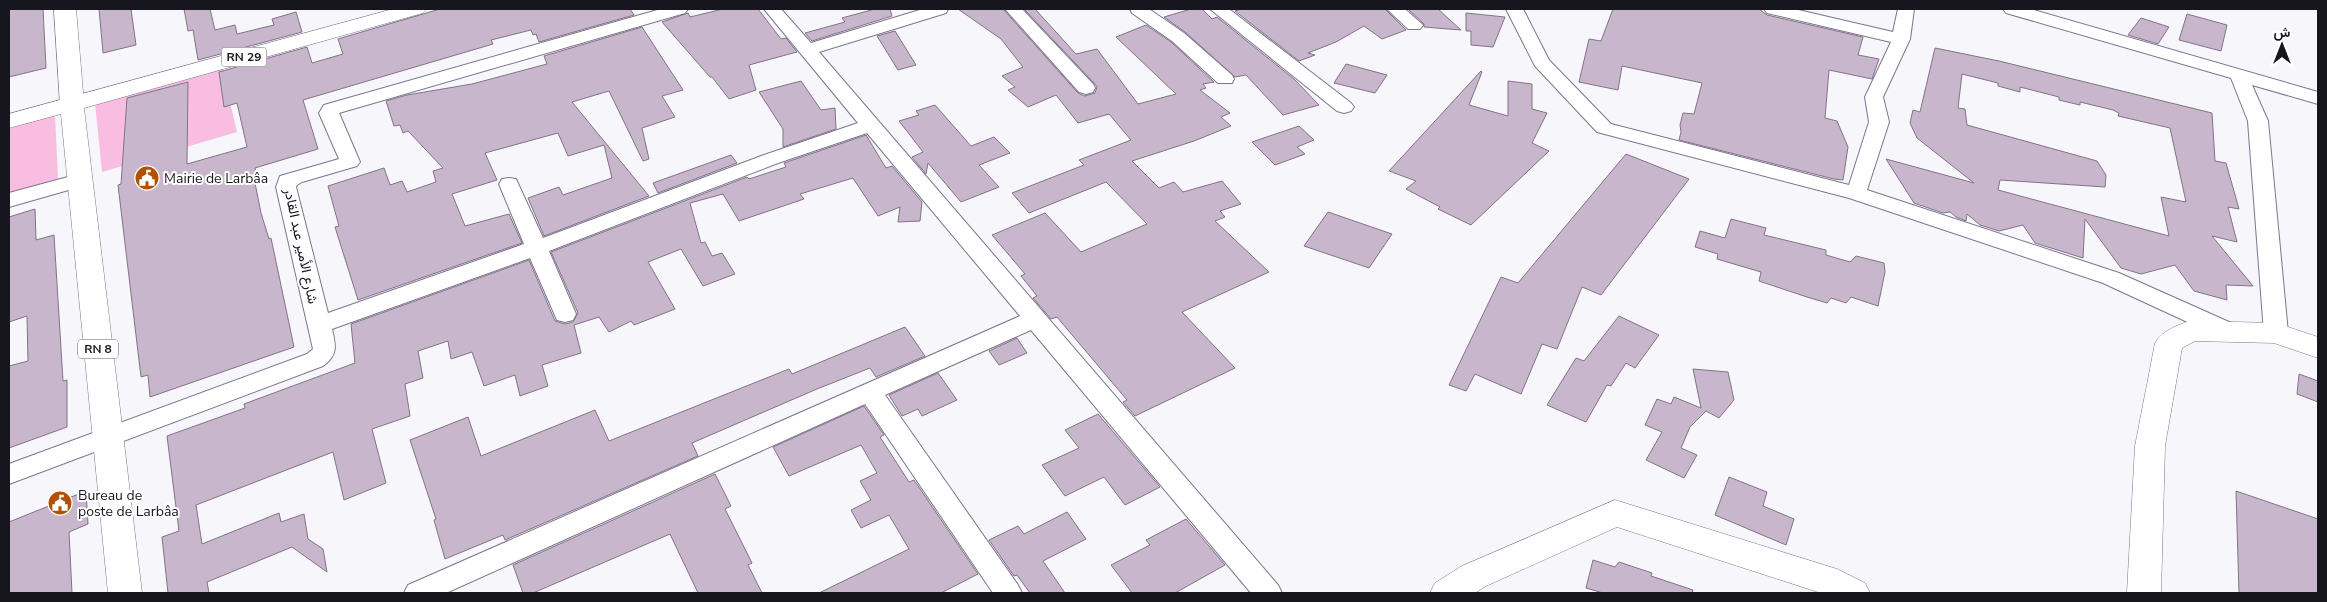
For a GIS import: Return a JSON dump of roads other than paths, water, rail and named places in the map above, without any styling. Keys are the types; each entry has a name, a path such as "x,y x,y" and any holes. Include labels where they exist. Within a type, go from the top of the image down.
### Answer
{"main road":[{"path":"65,9 72,104"},
{"name":"RN 29","path":"9,121 416,9"},
{"name":"RN 8","path":"72,104 125,593"},
{"path":"2144,593 2150,446 2169,342 2190,331 2276,333 2318,348"},
{"path":"1448,593 1474,576 1615,513 1824,579 1853,593"}],"street":[{"name":"شارع الأمير عبد القادر","path":"107,436 315,360 323,354 325,348 286,187 287,181 350,162 351,160 329,113 332,109 679,9"},
{"path":"772,9 1268,593"},
{"path":"808,50 940,9"},
{"path":"1013,9 1086,88"},
{"path":"1138,9 1178,37 1225,78"},
{"path":"1218,9 1344,107"},
{"path":"1394,9 1414,25"},
{"path":"1515,9 1541,62 1604,128 1856,193 2111,278 2230,332"},
{"path":"1773,9 1901,40"},
{"path":"1856,193 1879,122 1874,97 1901,40 1906,9"},
{"path":"2012,9 2318,98"},
{"path":"2239,76 2258,121 2276,333"},
{"path":"318,325 536,248 771,158 871,125"},
{"path":"9,200 80,180"},
{"path":"509,184 565,314"},
{"path":"418,593 1036,318"},
{"path":"870,392 1008,593"},
{"path":"9,474 107,436"}],"place":[{"name":"Mairie de Larbâa","path":"147,178"},
{"name":"Bureau de poste de Larbâa","path":"60,503"}]}
